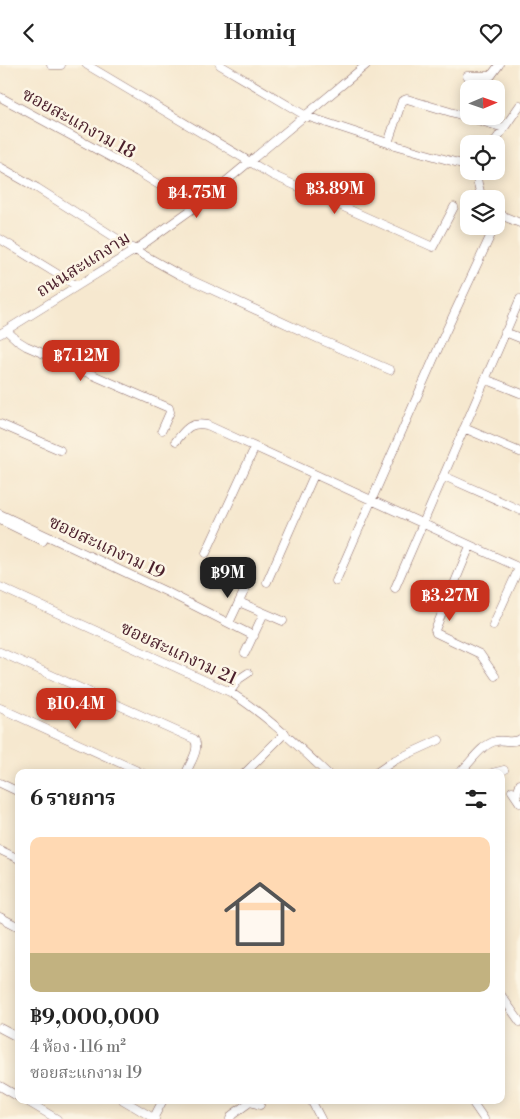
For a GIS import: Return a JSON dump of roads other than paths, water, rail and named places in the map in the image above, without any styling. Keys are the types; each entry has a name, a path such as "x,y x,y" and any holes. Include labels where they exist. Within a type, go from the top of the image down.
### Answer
{"street":[{"path":"51,65 61,65"},
{"path":"87,65 272,175 433,247 454,207"},
{"path":"220,65 306,116 388,143 460,163"},
{"name":"ถนนสะแกงาม","path":"3,332 134,250 195,207 249,160 306,116 366,65"},
{"path":"467,76 491,76 499,65"},
{"name":"ซอยสะแกงาม 18","path":"0,97 138,172 195,207"},
{"path":"388,143 402,101 407,99 504,128"},
{"path":"499,135 520,105"},
{"path":"0,167 37,188 134,250 186,278 390,370"},
{"path":"505,216 520,223"},
{"path":"336,581 445,333 491,235"},
{"path":"0,239 77,286"},
{"path":"394,587 520,299"},
{"path":"3,332 26,346 169,408 170,412 162,430"},
{"path":"506,332 520,338"},
{"path":"485,379 520,393"},
{"path":"176,441 187,427 198,423 206,425 520,568 493,625"},
{"path":"0,424 60,450"},
{"path":"464,428 520,452"},
{"path":"206,553 255,447"},
{"path":"267,582 314,475"},
{"path":"444,476 520,510"},
{"name":"ซอยสะแกงาม 19","path":"0,514 167,592 254,636"},
{"path":"0,520 43,541"},
{"path":"470,546 435,630 436,633 480,654 495,676"},
{"path":"229,623 247,585"},
{"name":"ซอยสะแกงาม 21","path":"0,587 230,692 251,705 285,733 323,769"},
{"path":"239,602 283,621"},
{"path":"245,653 264,613"},
{"path":"0,651 194,739 197,743 197,748 188,769"},
{"path":"230,692 238,679 248,673"},
{"path":"0,708 133,769"},
{"path":"248,769 285,733"},
{"path":"466,769 470,760 495,741 513,742 520,739"},
{"path":"382,769 395,760 439,740"},
{"path":"0,783 15,790"},
{"path":"516,797 520,784"},
{"path":"0,850 15,857"},
{"path":"0,917 15,925"},
{"path":"505,1001 520,1022"},
{"path":"0,1027 15,1036"},
{"path":"0,1085 15,1094"},
{"path":"32,1104 57,1119"},
{"path":"130,1104 154,1119 161,1104"},
{"path":"230,1119 232,1115 246,1104"},
{"path":"314,1104 321,1119"},
{"path":"474,1104 484,1119"}]}
